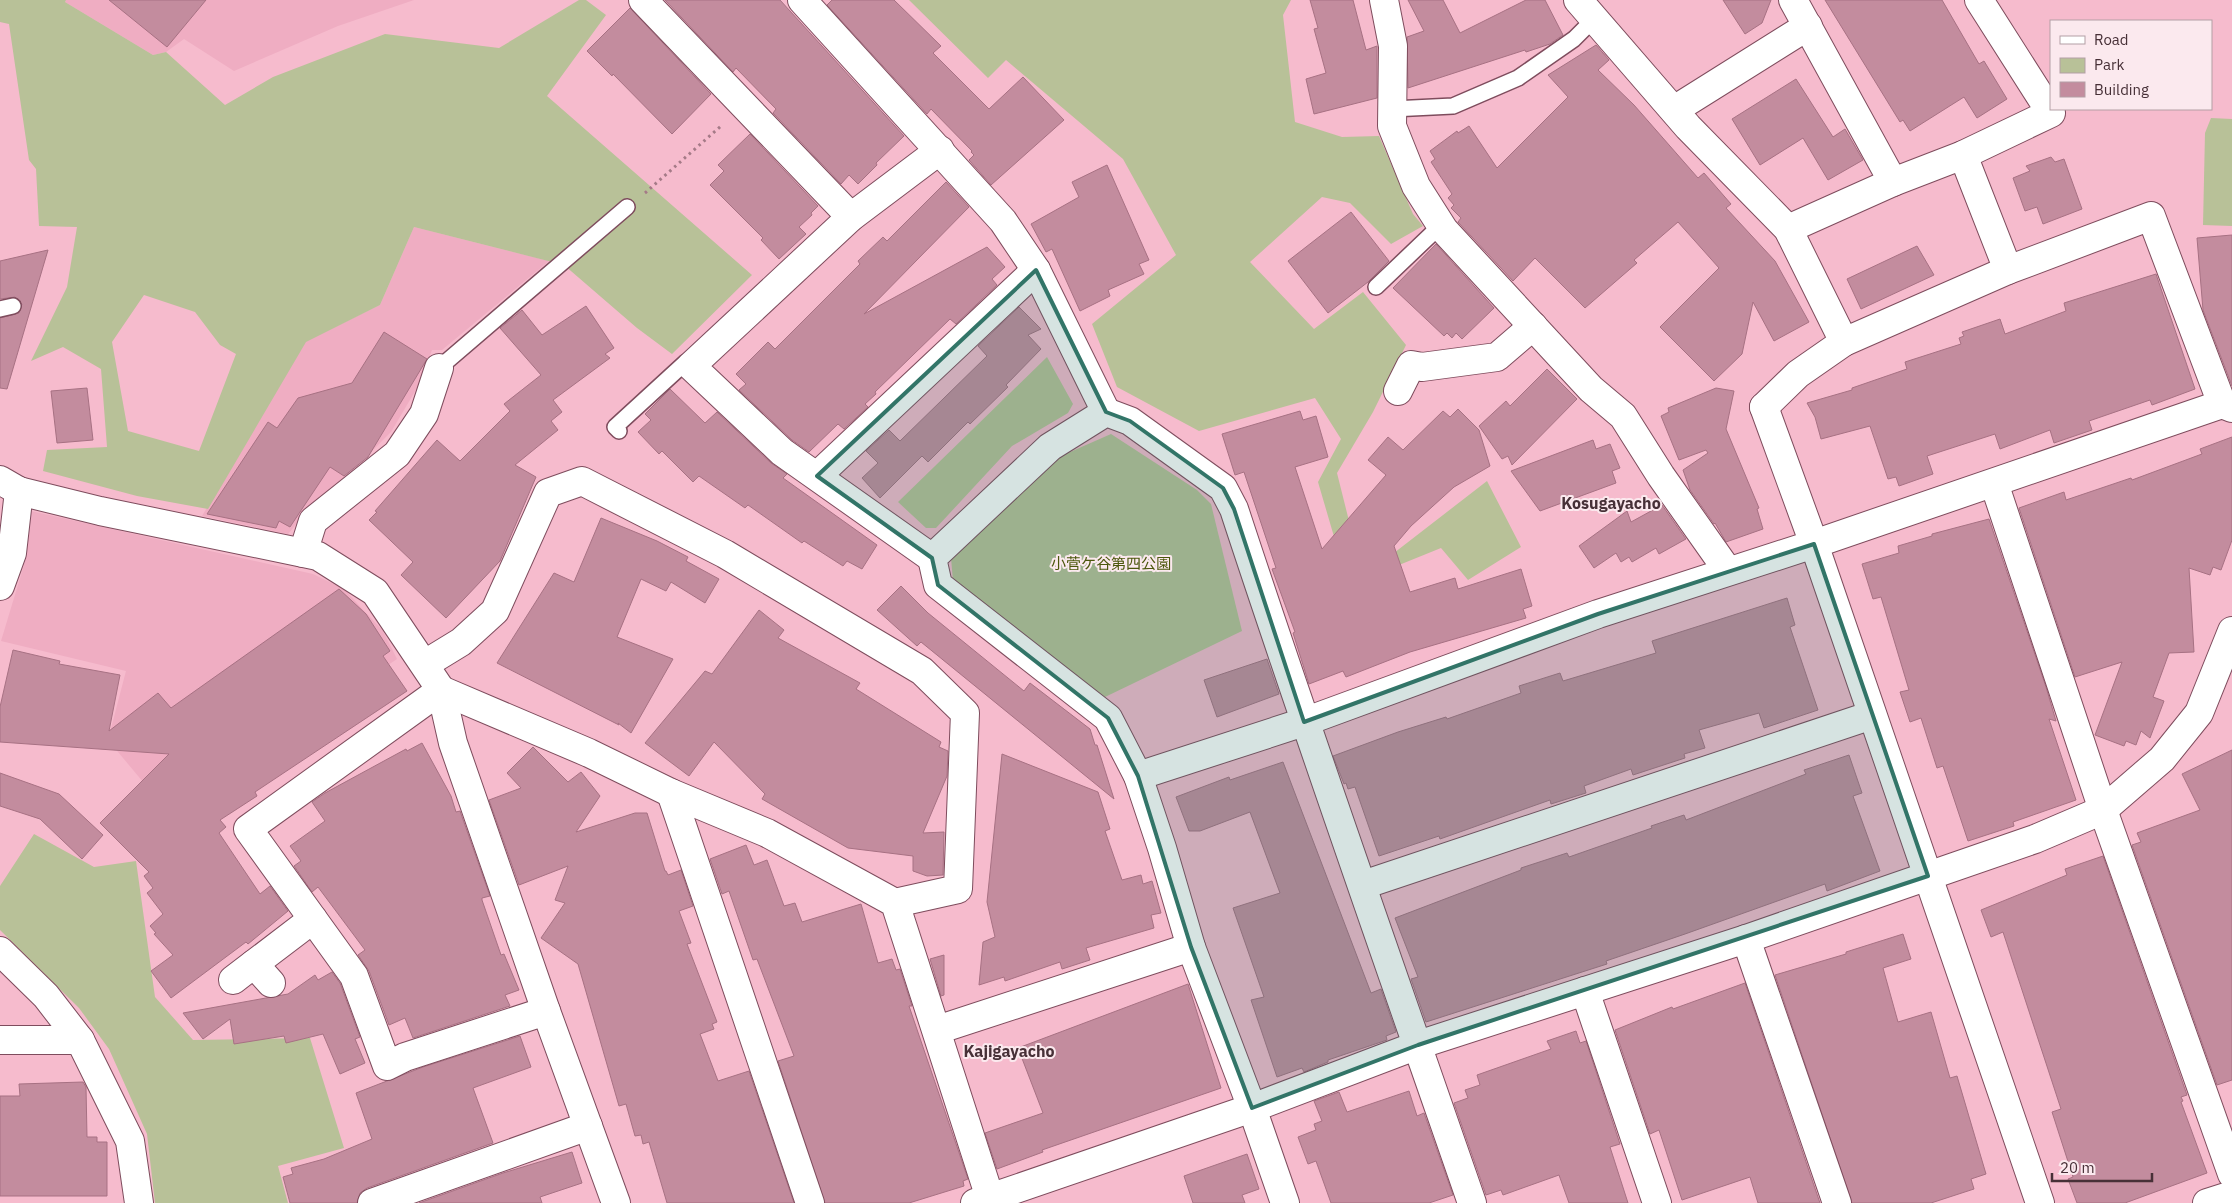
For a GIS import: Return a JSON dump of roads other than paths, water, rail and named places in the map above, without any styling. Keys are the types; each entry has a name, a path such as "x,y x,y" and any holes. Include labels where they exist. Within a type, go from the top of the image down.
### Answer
{"street":[{"path":"643,0 852,217"},
{"path":"802,0 1003,221 1036,270 1106,412 1130,421 1223,488 1234,509 1304,722 1363,885 1472,1203"},
{"path":"1384,0 1393,46 1392,126 1416,186 1441,225 1590,389 1622,416 1661,476 1728,571"},
{"path":"1793,0 1894,182"},
{"path":"1788,229 1894,182 1963,155 2051,113 1979,0"},
{"path":"1586,5 1674,110 1788,229 1844,342"},
{"path":"1674,110 1808,26"},
{"path":"940,150 852,217 691,366 782,452 932,558 938,585 1108,718 1138,776 1162,848 1191,947 1252,1108 1285,1203"},
{"path":"1963,155 2008,270"},
{"path":"1138,776 1304,722 1598,614 1814,544 2227,406 2152,216 2008,270 1844,342 1798,374 1764,407 1814,544 2040,1203"},
{"path":"817,476 1036,270"},
{"path":"1398,391 1411,364 1422,367 1497,357 1533,326"},
{"path":"303,553 313,520 397,454 424,414 439,368"},
{"path":"932,558 1050,447 1106,412"},
{"path":"425,664 461,642 495,611 548,493 582,480 725,554 922,671 965,713 958,890 895,903 767,834 671,793 589,753 441,690"},
{"path":"1994,483 2103,810 2232,1174"},
{"path":"0,586 12,553 10,485 100,511 318,556 375,592 441,690 453,743 546,1011 616,1203"},
{"path":"895,903 937,1030 982,1200 1252,1108 1418,1045 1746,939 2035,839 2103,810 2162,759 2199,713 2226,671 2232,631"},
{"path":"441,690 248,829 354,976 387,1066 405,1057 546,1011"},
{"path":"1363,885 1872,715"},
{"path":"671,793 810,1203"},
{"path":"253,976 313,919"},
{"path":"1746,939 1837,1203"},
{"path":"937,1030 1191,947"},
{"path":"0,951 46,996 80,1040 130,1141 140,1203"},
{"path":"1585,992 1657,1203"},
{"path":"0,1040 80,1040"},
{"path":"372,1203 588,1126"},
{"path":"2207,1203 2232,1195"}],"lane":[{"path":"1392,109 1453,106 1518,78 1574,40 1586,5"},
{"path":"439,368 627,207"},
{"path":"1376,287 1441,225"},
{"path":"619,431 615,427 686,362 691,366"}],"district":[{"name":"Kosugayacho","path":"1611,503"},
{"name":"Kajigayacho","path":"1009,1051"}],"park label":[{"name":"小菅ケ谷第四公園","path":"1111,564"}]}
